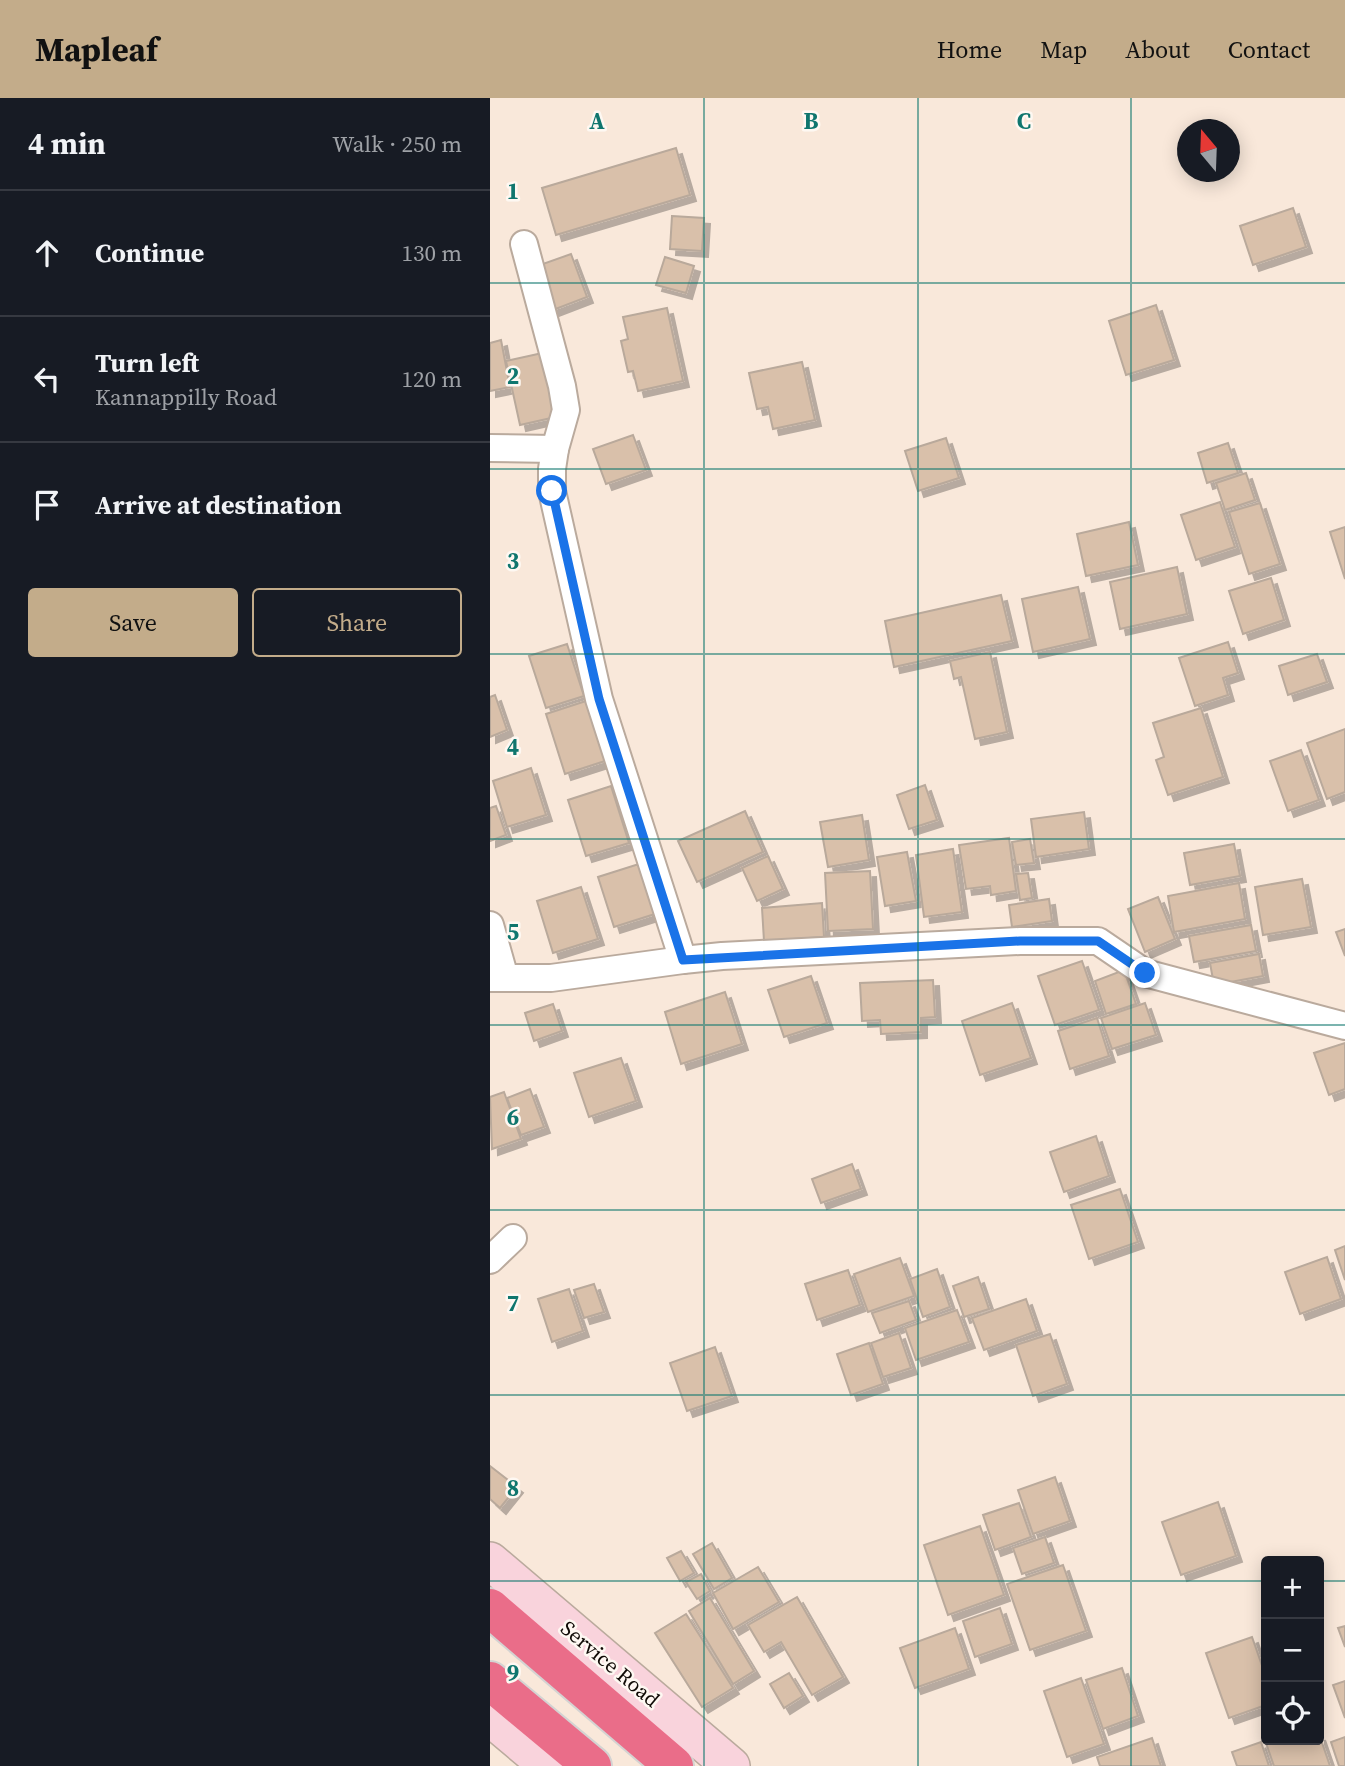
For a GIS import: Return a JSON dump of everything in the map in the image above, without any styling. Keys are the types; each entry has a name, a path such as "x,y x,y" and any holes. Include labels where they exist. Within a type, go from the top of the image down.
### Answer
{"highway":[{"path":"490,1608 674,1766"},
{"path":"490,1681 592,1766"}],"street":[{"path":"524,244 566,410 555,449 552,491 599,699 683,960"},
{"path":"490,448 555,449"},
{"path":"490,925 497,978 551,978 683,960 1020,941 1098,941 1145,973 1345,1026"},
{"path":"490,1260 513,1238"},
{"name":"Service Road","path":"490,1561 731,1766"},
{"path":"490,1717 548,1766"}],"building":[{"path":"676,148 690,195 556,235 542,188"},
{"path":"1293,208 1306,247 1253,265 1240,226"},
{"path":"672,216 704,218 702,251 670,249"},
{"path":"571,254 587,297 553,310 537,266"},
{"path":"665,257 694,266 686,293 656,285"},
{"path":"1156,305 1174,360 1126,375 1109,321"},
{"path":"667,308 683,381 638,391 633,371 628,372 621,341 628,339 623,317"},
{"path":"501,340 510,387 490,391 490,343"},
{"path":"547,352 560,416 520,425 506,361"},
{"path":"802,362 815,420 773,429 768,407 757,409 749,373"},
{"path":"633,435 646,470 606,484 593,449"},
{"path":"946,438 959,478 918,491 905,451"},
{"path":"1228,443 1238,473 1207,483 1198,453"},
{"path":"1246,473 1255,500 1225,510 1216,483"},
{"path":"1220,502 1235,547 1196,560 1181,515"},
{"path":"1260,503 1280,564 1249,574 1229,512"},
{"path":"1129,522 1138,565 1086,576 1077,534"},
{"path":"1345,527 1345,579 1330,532"},
{"path":"1177,567 1187,614 1120,629 1110,582"},
{"path":"1271,578 1284,620 1243,634 1229,591"},
{"path":"1078,587 1090,639 1033,652 1022,599"},
{"path":"1001,595 1012,641 894,667 885,621"},
{"path":"1228,642 1238,673 1223,678 1228,695 1195,706 1179,658"},
{"path":"567,644 584,696 546,708 529,656"},
{"path":"990,652 1007,732 975,739 961,677 954,679 950,661"},
{"path":"1317,654 1327,682 1288,695 1279,666"},
{"path":"495,695 507,730 490,737 490,697"},
{"path":"589,700 608,760 565,774 546,714"},
{"path":"1201,708 1223,777 1168,795 1156,760 1164,757 1153,723"},
{"path":"1345,729 1345,792 1327,799 1307,743"},
{"path":"1301,750 1319,800 1288,811 1270,761"},
{"path":"531,768 546,815 507,827 493,781"},
{"path":"925,785 937,820 909,829 897,795"},
{"path":"611,786 629,843 586,856 568,800"},
{"path":"496,806 506,835 490,841 490,808"},
{"path":"745,811 763,852 697,882 678,841"},
{"path":"1084,812 1089,849 1036,857 1031,819"},
{"path":"862,815 869,860 828,867 820,822"},
{"path":"1009,838 1016,891 991,895 990,886 966,889 959,845"},
{"path":"1030,839 1034,863 1016,865 1012,842"},
{"path":"1234,844 1240,876 1190,885 1184,853"},
{"path":"953,849 962,912 924,917 916,855"},
{"path":"907,852 916,901 885,906 877,857"},
{"path":"768,856 783,889 757,901 742,868"},
{"path":"642,863 658,913 614,927 598,877"},
{"path":"870,871 873,929 828,931 825,873"},
{"path":"1028,873 1032,898 1020,900 1016,874"},
{"path":"1302,879 1311,927 1263,935 1255,887"},
{"path":"1239,883 1245,919 1174,932 1168,896"},
{"path":"581,887 598,939 553,953 537,901"},
{"path":"1158,897 1175,939 1145,952 1128,909"},
{"path":"1049,899 1052,921 1012,927 1009,905"},
{"path":"822,903 824,937 764,941 762,908"},
{"path":"1251,925 1256,951 1194,962 1189,936"},
{"path":"1345,929 1345,956 1336,932"},
{"path":"1259,954 1263,976 1214,985 1210,963"},
{"path":"1082,961 1099,1010 1055,1025 1038,976"},
{"path":"1124,970 1136,1004 1106,1014 1095,981"},
{"path":"811,976 827,1023 784,1037 768,990"},
{"path":"933,980 935,1017 921,1018 921,1032 881,1034 880,1020 862,1021 860,983"},
{"path":"725,992 742,1044 681,1064 665,1012"},
{"path":"1012,1003 1031,1058 980,1075 962,1021"},
{"path":"1145,1003 1156,1035 1112,1049 1101,1018"},
{"path":"553,1004 562,1031 534,1041 525,1013"},
{"path":"1097,1018 1109,1056 1070,1069 1058,1031"},
{"path":"1345,1043 1345,1089 1329,1095 1314,1053"},
{"path":"621,1058 636,1101 589,1117 574,1073"},
{"path":"530,1089 544,1127 521,1135 507,1098"},
{"path":"504,1092 521,1139 492,1149 490,1097"},
{"path":"1096,1136 1109,1176 1064,1192 1050,1152"},
{"path":"852,1164 861,1189 821,1203 812,1179"},
{"path":"1120,1189 1138,1242 1089,1259 1071,1205"},
{"path":"1345,1246 1345,1280 1335,1250"},
{"path":"1327,1257 1341,1299 1300,1314 1285,1272"},
{"path":"900,1258 914,1296 868,1312 854,1274"},
{"path":"937,1269 950,1307 923,1317 910,1279"},
{"path":"848,1270 860,1305 817,1320 805,1284"},
{"path":"978,1277 989,1309 964,1317 953,1286"},
{"path":"594,1284 604,1312 584,1318 574,1290"},
{"path":"569,1289 583,1331 552,1342 538,1299"},
{"path":"1026,1299 1037,1331 984,1350 972,1318"},
{"path":"909,1301 916,1320 880,1333 872,1313"},
{"path":"957,1310 969,1342 916,1360 905,1328"},
{"path":"899,1333 911,1368 883,1377 871,1343"},
{"path":"1050,1334 1067,1384 1033,1396 1016,1345"},
{"path":"869,1343 883,1384 851,1395 837,1354"},
{"path":"715,1347 732,1396 687,1411 670,1363"},
{"path":"490,1466 517,1487 500,1508 490,1499"},
{"path":"1055,1477 1070,1521 1033,1534 1018,1490"},
{"path":"1218,1502 1236,1556 1181,1575 1162,1522"},
{"path":"1019,1503 1031,1537 995,1550 983,1515"},
{"path":"980,1526 1004,1595 948,1615 924,1545"},
{"path":"1045,1537 1054,1563 1022,1574 1013,1548"},
{"path":"712,1543 732,1578 714,1589 693,1554"},
{"path":"681,1551 694,1573 680,1581 667,1558"},
{"path":"1063,1565 1086,1631 1030,1650 1007,1584"},
{"path":"758,1567 779,1602 733,1629 713,1593"},
{"path":"701,1574 710,1591 697,1599 686,1582"},
{"path":"797,1597 843,1677 812,1695 781,1642 764,1652 748,1625"},
{"path":"710,1598 754,1671 733,1684 689,1611"},
{"path":"1000,1608 1012,1644 975,1657 963,1621"},
{"path":"686,1614 733,1688 702,1707 655,1633"},
{"path":"1345,1626 1345,1647 1338,1628"},
{"path":"955,1628 969,1669 915,1688 900,1648"},
{"path":"1252,1637 1261,1663 1261,1707 1229,1718 1206,1653"},
{"path":"1122,1668 1138,1716 1103,1729 1086,1680"},
{"path":"789,1673 803,1696 784,1708 770,1684"},
{"path":"1081,1678 1104,1744 1067,1757 1044,1691"},
{"path":"1345,1681 1345,1718 1333,1685"},
{"path":"1345,1737 1345,1766 1339,1766 1331,1742"},
{"path":"1152,1738 1161,1766 1100,1766 1097,1757"},
{"path":"1261,1742 1269,1766 1237,1766 1232,1752"},
{"path":"1267,1745 1323,1745 1330,1766 1274,1766"}],"route":[{"path":"552,491 599,699 683,960 1020,941 1098,941 1145,973"}]}
